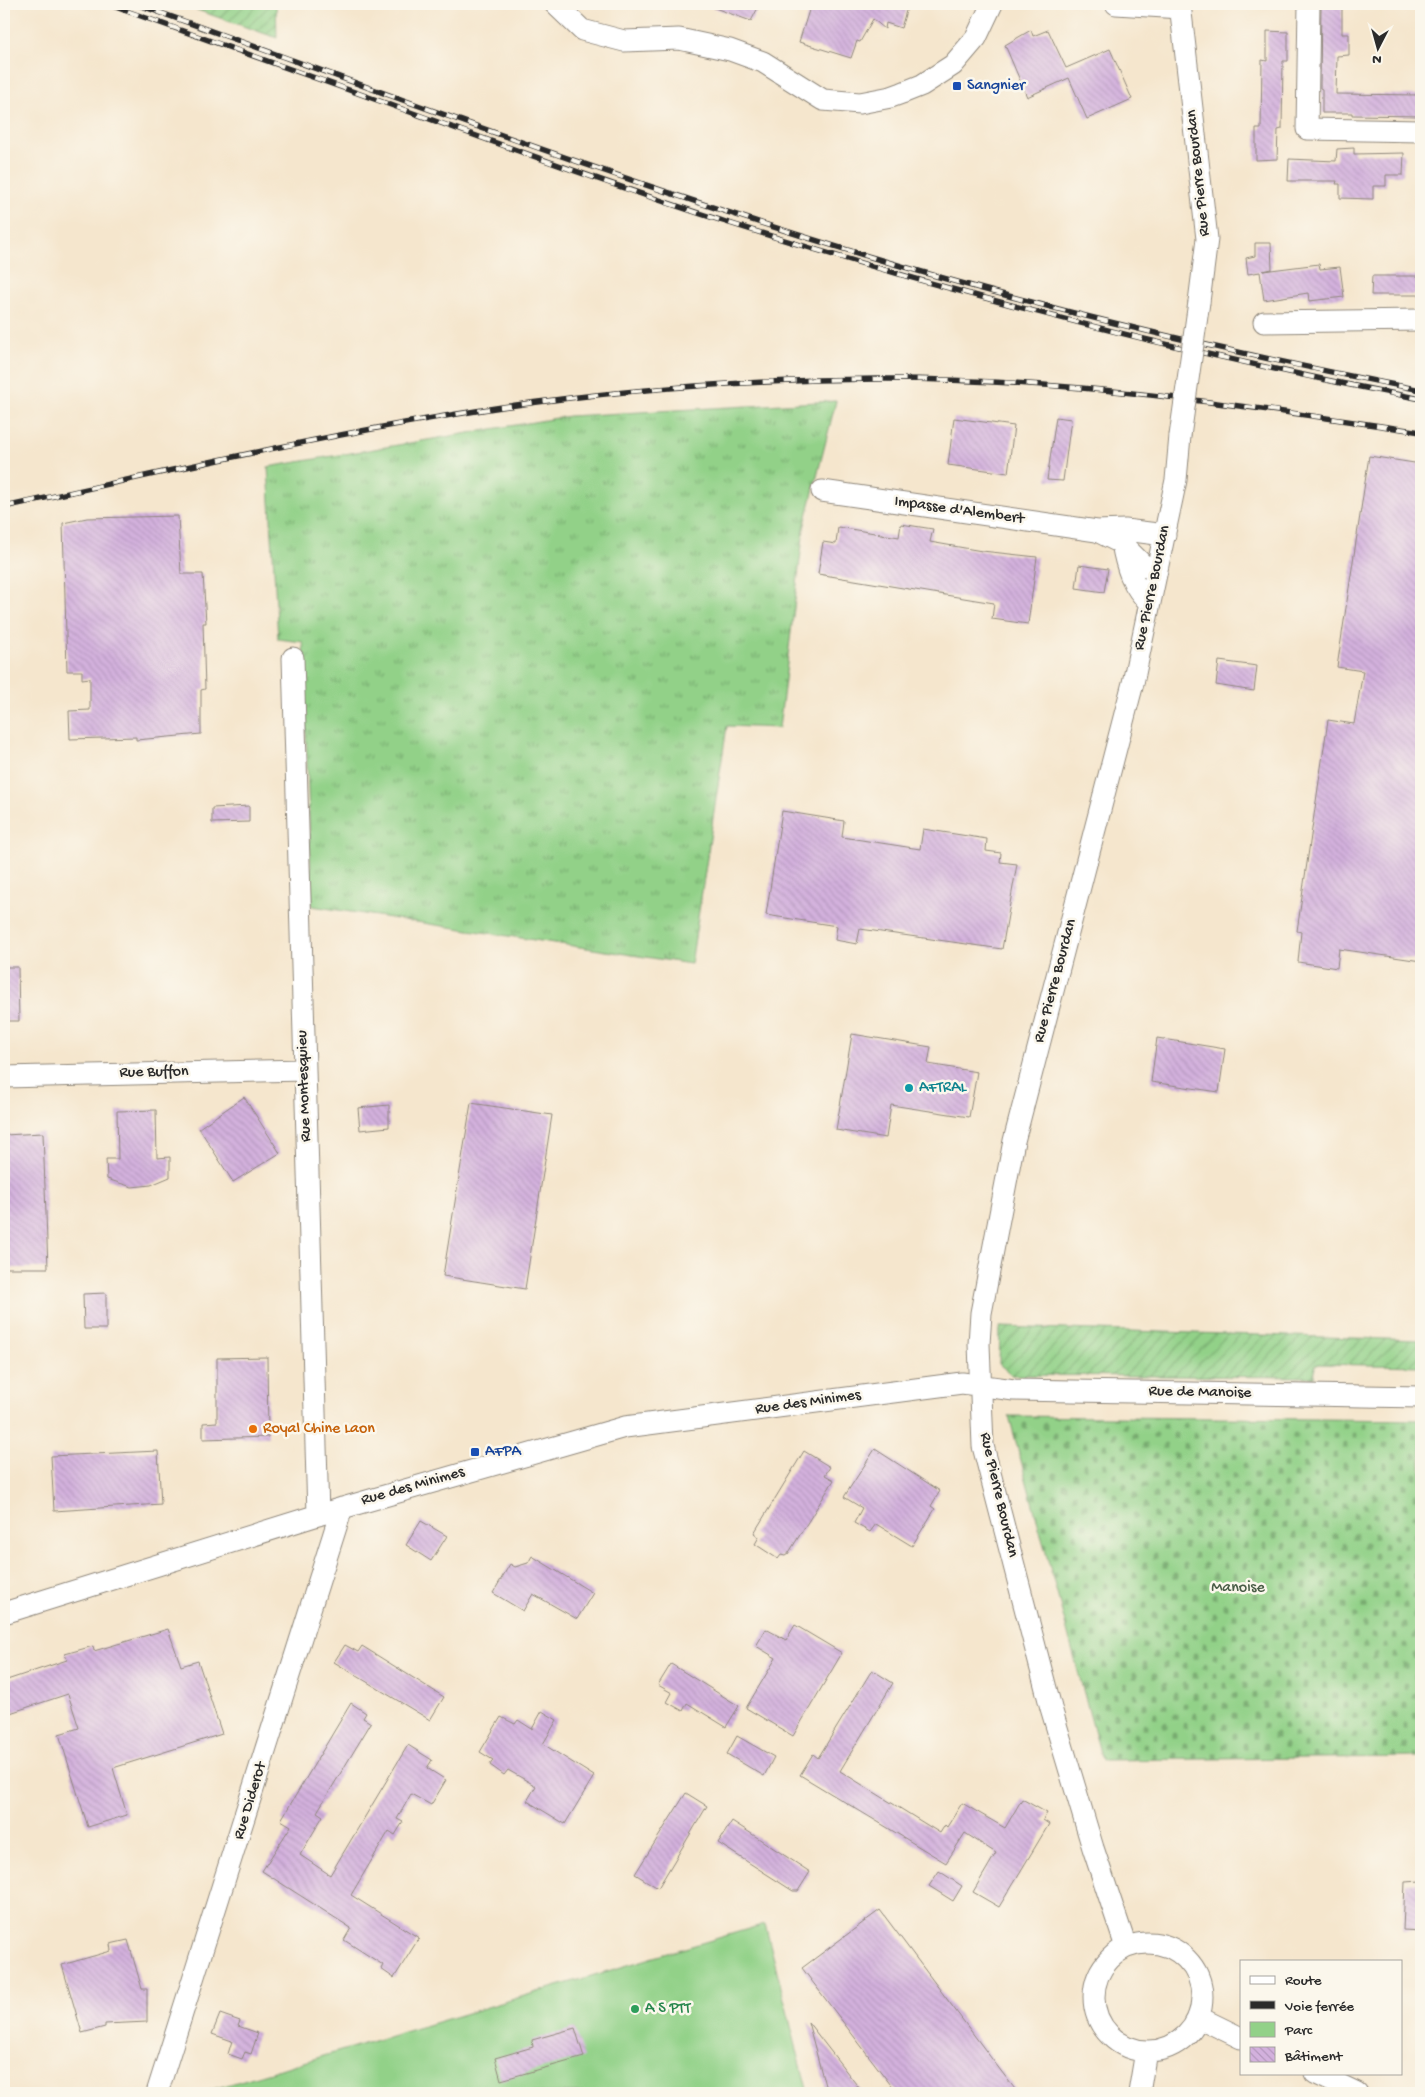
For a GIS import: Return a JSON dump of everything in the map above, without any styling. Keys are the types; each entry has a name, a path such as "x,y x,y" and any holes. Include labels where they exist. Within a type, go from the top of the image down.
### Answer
{"street":[{"path":"555,4 582,30 624,41 679,39 730,50 763,62 823,100 860,103 891,97 922,85 954,65 976,38 992,4"},
{"path":"1116,4 1180,6"},
{"path":"1309,4 1307,129 1421,130"},
{"name":"Rue Pierre Bourdan","path":"1126,1948 1093,1848 1048,1698 983,1446 979,1344 981,1313 1014,1141 1133,683 1176,480 1180,436 1207,239 1180,6"},
{"path":"1264,322 1421,320"},
{"name":"Impasse d'Alembert","path":"822,491 1096,531 1126,530 1165,535"},
{"name":"Impasse d'Alembert","path":"1096,531 1122,543 1144,566 1157,569"},
{"path":"1122,543 1126,562 1135,586 1150,602"},
{"name":"Rue Montesquieu","path":"293,658 318,1514"},
{"name":"Rue Buffon","path":"4,1077 305,1070"},
{"name":"Rue des Minimes","path":"4,1613 318,1514 625,1427 962,1383 980,1385"},
{"name":"Rue de Manoise","path":"980,1385 1014,1390 1421,1397"},
{"name":"Rue Diderot","path":"157,2093 342,1508"},
{"path":"1141,1943 1158,1944 1173,1949 1186,1958 1196,1971 1201,1986 1202,2002 1198,2017 1192,2028 1174,2044 1162,2049 1146,2051 1124,2045 1112,2038 1103,2027 1097,2015 1094,2002 1095,1988 1104,1966 1117,1952 1141,1943"},
{"path":"1198,2017 1240,2038"},
{"path":"1139,2093 1146,2051"},
{"path":"1317,2074 1357,2093"}],"green space":[{"path":"180,4 276,4 277,38"},
{"path":"836,401 804,528 779,728 727,726 691,964 312,906 303,642 278,639 268,467 569,416"},
{"path":"1000,1327 1421,1340 1421,1366 1315,1364 1314,1377 1012,1375 999,1364"},
{"name":"Manoise","path":"1009,1416 1421,1420 1421,1757 1102,1760"},
{"name":"A S PTT","path":"765,1924 808,2093 200,2093"}],"building":[{"path":"709,4 760,4 751,21 709,6"},
{"path":"811,4 908,4 901,28 886,23 885,29 873,19 860,42 857,41 851,58 799,42"},
{"path":"1321,4 1342,4 1342,34 1349,34 1349,55 1337,56 1336,94 1421,95 1421,116 1322,113 1322,89 1320,88"},
{"path":"1031,30 1033,36 1048,30 1066,68 1110,49 1132,99 1087,119 1069,78 1027,97 1005,45"},
{"path":"1267,31 1288,32 1288,61 1283,61 1282,129 1278,130 1277,159 1256,160 1256,129 1261,129 1262,60 1267,61"},
{"path":"1354,148 1354,154 1404,153 1403,175 1386,175 1386,186 1373,186 1373,199 1340,198 1340,184 1336,184 1337,181 1288,181 1289,159 1336,161 1337,149"},
{"path":"1255,243 1271,243 1272,269 1263,271 1319,264 1320,269 1340,267 1344,297 1309,301 1308,293 1264,300 1260,272 1248,274 1246,258 1255,256"},
{"path":"1372,276 1421,276 1421,295 1371,295"},
{"path":"1056,417 1071,419 1063,481 1047,480"},
{"path":"954,418 1014,426 1008,473 948,465"},
{"path":"1369,456 1421,464 1421,961 1339,949 1337,968 1298,962 1301,932 1297,931 1328,720 1354,724 1363,671 1337,667"},
{"path":"178,516 181,574 203,574 206,623 203,623 205,689 201,690 201,734 136,740 136,737 70,739 69,711 90,710 90,678 82,679 82,671 67,671 63,523 87,518"},
{"path":"901,524 933,529 930,542 982,551 1037,557 1028,624 992,619 994,603 818,574 823,542 836,544 838,527 899,537"},
{"path":"1079,565 1108,569 1104,592 1076,588"},
{"path":"1219,661 1257,666 1254,691 1216,685"},
{"path":"249,806 249,822 212,823 212,808"},
{"path":"782,811 844,821 842,837 920,849 923,829 987,839 986,851 1001,853 1000,862 1017,864 1002,949 860,929 857,944 835,940 837,926 766,915"},
{"path":"4,967 18,967 19,1021 4,1021"},
{"name":"AFTRAL","path":"852,1034 931,1047 928,1064 977,1072 969,1117 891,1105 886,1138 836,1130"},
{"path":"1157,1038 1225,1049 1219,1092 1151,1082"},
{"path":"244,1097 280,1153 233,1182 199,1128"},
{"path":"471,1103 552,1115 525,1289 443,1276"},
{"path":"389,1105 389,1127 360,1130 358,1108"},
{"path":"156,1110 157,1158 170,1157 170,1177 151,1185 132,1187 107,1179 106,1159 118,1159 117,1111"},
{"path":"43,1133 48,1268 4,1268 4,1135"},
{"path":"106,1293 106,1329 84,1329 83,1294"},
{"path":"267,1357 268,1437 203,1439 203,1423 217,1422 217,1358"},
{"path":"875,1449 940,1491 931,1506 935,1509 912,1546 876,1524 870,1532 854,1523 862,1508 844,1497"},
{"path":"158,1451 161,1504 54,1511 51,1456"},
{"path":"804,1451 830,1467 825,1475 834,1480 788,1554 785,1556 781,1555 778,1559 755,1544 759,1537 754,1533"},
{"path":"421,1521 447,1536 431,1561 406,1545"},
{"path":"532,1556 593,1593 577,1619 533,1594 523,1611 493,1593 510,1564 515,1567 528,1563"},
{"path":"795,1625 842,1653 793,1736 746,1708 776,1658 756,1646 766,1629 786,1640"},
{"path":"168,1629 181,1666 198,1661 222,1734 113,1768 127,1815 88,1827 59,1734 79,1728 68,1694 4,1715 4,1681 67,1660 65,1654 93,1646 94,1651"},
{"path":"345,1645 358,1652 362,1646 444,1697 430,1720 334,1662"},
{"path":"671,1664 739,1706 726,1727 687,1703 683,1711 667,1702 672,1693 658,1685"},
{"path":"872,1670 893,1683 840,1771 940,1833 945,1825 947,1827 962,1803 1005,1828 1022,1799 1047,1813 1043,1820 1049,1824 999,1907 973,1892 996,1853 965,1833 946,1863 800,1775 813,1754 818,1758"},
{"path":"351,1703 366,1713 363,1718 371,1723 317,1812 323,1816 300,1855 330,1875 408,1745 432,1760 427,1768 446,1780 431,1805 411,1794 397,1819 403,1822 395,1835 389,1831 351,1895 419,1938 394,1978 381,1969 383,1965 344,1940 351,1928 262,1871 291,1826 281,1820"},
{"path":"542,1711 557,1720 543,1744 594,1776 565,1824 527,1801 536,1786 508,1770 504,1775 490,1765 493,1760 480,1752 501,1717 515,1724 518,1720 532,1729"},
{"path":"737,1736 774,1757 764,1776 727,1754"},
{"path":"686,1793 707,1806 658,1888 635,1874"},
{"path":"732,1821 810,1872 798,1891 793,1891 718,1843"},
{"path":"939,1871 962,1886 953,1901 929,1886"},
{"path":"1421,1881 1421,1931 1403,1930 1405,1882"},
{"path":"880,1910 1018,2093 897,2093 802,1968"},
{"path":"128,1940 142,1989 147,1989 147,2022 105,2024 105,2027 82,2033 62,1965 111,1951 110,1944"},
{"path":"220,2014 240,2021 238,2026 258,2033 251,2054 245,2052 242,2059 228,2054 232,2041 212,2034"},
{"path":"808,2022 863,2093 827,2093"},
{"path":"575,2028 584,2057 501,2080 495,2058 533,2047 532,2040"}],"railway":[{"path":"107,4 694,212 898,274 1071,321 1158,342 1421,399"},
{"path":"136,4 589,166 864,255 1002,294 1141,330 1421,390"},
{"path":"4,507 239,456 357,432 476,411 626,392 777,381 946,380 1083,388 1218,403 1421,432"}],"place":[{"name":"Sangnier","path":"957,86"},
{"name":"AFTRAL","path":"909,1088"},
{"name":"Royal Chine Laon","path":"253,1429"},
{"name":"AFPA","path":"475,1452"},
{"name":"A S PTT","path":"635,2009"}]}
